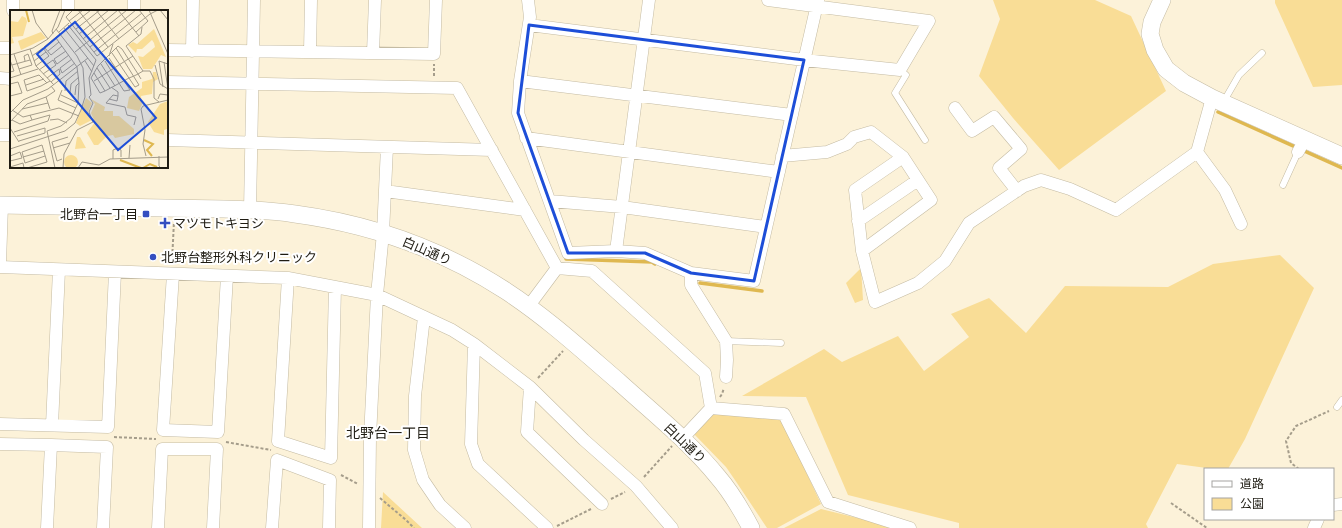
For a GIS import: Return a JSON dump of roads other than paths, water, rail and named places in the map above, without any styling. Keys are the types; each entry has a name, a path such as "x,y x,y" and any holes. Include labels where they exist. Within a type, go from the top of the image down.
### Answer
{"street":[{"path":"192,51 193,0"},
{"path":"250,210 254,0"},
{"path":"310,52 311,0"},
{"path":"373,53 374,0"},
{"path":"168,50 434,54 436,0"},
{"path":"528,0 530,17 520,81 518,114 568,253 616,251 645,252 691,273 754,281 817,3"},
{"path":"616,251 649,0"},
{"path":"529,25 804,60 900,70 929,22 817,3 768,0"},
{"path":"1162,0 1152,22 1150,34 1154,50 1166,69 1174,77 1301,146 1342,156"},
{"path":"0,78 10,79"},
{"path":"520,81 792,115"},
{"path":"168,82 457,88 557,268"},
{"path":"903,157 855,190 862,251 875,302 918,283 945,261 969,223 1024,186 1041,180 1070,189 1116,210 1197,152 1218,100"},
{"path":"955,108 972,131 994,117 1021,149 999,168 1017,191"},
{"path":"782,156 828,152 847,144 854,137 871,132 903,157 931,200 862,251"},
{"path":"526,138 779,172"},
{"path":"168,140 492,150"},
{"path":"369,528 370,437 377,295 383,233 387,147"},
{"path":"1197,152 1225,190 1242,224"},
{"path":"858,221 918,180"},
{"path":"385,191 525,210"},
{"path":"550,201 622,206 766,227"},
{"path":"0,263 1,205"},
{"name":"白山通り","path":"1,205 250,210 294,214 328,219 383,233 429,250 455,262 506,291 572,341 682,439 720,479 742,510 752,528"},
{"path":"0,267 288,278 377,295 452,330 474,344 530,387 584,440 636,486 672,528"},
{"path":"528,307 557,268"},
{"path":"557,268 592,271 705,373 711,408"},
{"path":"52,425 59,270"},
{"path":"0,424 108,427 115,272"},
{"path":"691,273 691,285 726,341 726,377"},
{"path":"173,274 163,430 218,432 227,276"},
{"path":"288,278 278,441 331,458 335,287"},
{"path":"424,317 416,396 414,450 423,480 440,505 465,528"},
{"path":"474,344 471,444 478,464 547,528"},
{"path":"530,387 527,432 602,504"},
{"path":"682,439 711,408"},
{"path":"711,408 784,414 828,502 910,528"},
{"path":"0,444 107,447 103,528"},
{"path":"47,528 51,445"},
{"path":"158,528 162,449 218,449 213,528"},
{"path":"272,528 277,460 330,480 328,528"}],"lane":[{"path":"1218,100 1239,75 1262,53"},
{"path":"900,70 906,75 895,93 925,140"},
{"path":"1283,185 1301,146"},
{"path":"726,341 781,343"},
{"path":"1337,407 1342,400"}],"waterway":[{"path":"1218,112 1342,168"},
{"path":"566,259 652,262 655,264"},
{"path":"700,283 762,291"}],"place":[{"name":"北野台一丁目","path":"146,214"},
{"name":"マツモトキヨシ","path":"165,223"},
{"name":"北野台整形外科クリニック","path":"153,257"}],"district":[{"name":"北野台一丁目","path":"388,433"}]}
